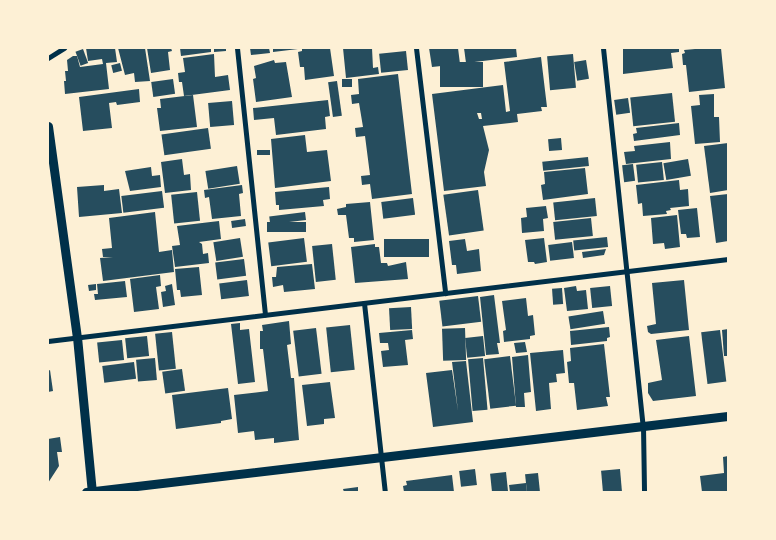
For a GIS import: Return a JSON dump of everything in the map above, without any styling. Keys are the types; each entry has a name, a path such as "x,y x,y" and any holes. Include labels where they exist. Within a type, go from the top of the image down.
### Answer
{"street":[{"path":"48,58 64,48"},
{"path":"236,48 265,315"},
{"path":"416,48 445,293"},
{"path":"603,48 643,426 644,492"},
{"path":"48,126 77,337 90,492 728,416"},
{"path":"48,341 728,259"},
{"path":"364,303 385,492"}],"building":[{"path":"86,48 115,48 117,62 106,63 109,89 65,94 64,81 66,81 65,71 68,71 67,60 77,56 80,67 103,64 102,59 88,61"},
{"path":"118,48 145,48 150,81 135,82 134,73 125,75"},
{"path":"147,48 171,48 172,51 168,52 170,70 151,73"},
{"path":"180,48 211,48 211,52 181,56"},
{"path":"214,48 226,48 226,51 214,52"},
{"path":"250,48 269,48 270,53 251,55"},
{"path":"273,48 298,48 298,49 273,52"},
{"path":"302,48 330,48 334,76 305,80 304,67 300,67 298,52 302,51"},
{"path":"343,48 372,48 373,68 378,67 379,74 346,78"},
{"path":"429,48 458,48 460,64 432,67"},
{"path":"464,48 516,48 517,57 466,63"},
{"path":"623,48 679,48 679,52 671,53 673,68 623,74"},
{"path":"721,48 725,88 689,92 686,65 683,65 682,54 685,53 684,50"},
{"path":"83,49 88,63 81,66 75,52"},
{"path":"406,51 408,70 381,73 379,54"},
{"path":"214,54 215,77 228,75 230,90 184,96 182,82 179,82 178,73 185,72 183,58"},
{"path":"573,54 576,88 550,90 547,56"},
{"path":"541,57 547,107 541,107 542,111 517,114 518,122 483,126 489,150 484,172 486,186 444,191 432,94 503,85 506,112 510,111 504,62","holes":["477,113 481,113 482,119 479,119"]},
{"path":"274,60 275,63 286,62 292,97 256,102 253,79 256,78 254,66"},
{"path":"586,60 589,79 577,81 574,62"},
{"path":"440,62 483,62 483,87 440,87"},
{"path":"120,63 122,71 113,73 111,65"},
{"path":"398,74 412,194 372,199 370,184 362,185 361,176 370,175 365,136 356,137 355,128 363,127 359,103 352,104 351,95 359,94 358,79"},
{"path":"173,79 175,94 153,97 151,82"},
{"path":"342,79 352,79 352,87 342,87"},
{"path":"337,81 342,116 333,117 328,82"},
{"path":"139,89 140,102 117,105 116,102 109,103 112,128 83,131 79,97"},
{"path":"672,93 675,122 633,126 630,97"},
{"path":"714,94 714,117 719,117 720,142 695,144 691,106 700,105 699,95"},
{"path":"193,95 197,127 160,131 157,108 161,108 160,99"},
{"path":"628,98 630,113 616,115 614,100"},
{"path":"328,100 330,116 325,117 326,129 276,135 274,118 254,120 253,108"},
{"path":"232,101 234,125 210,127 208,103"},
{"path":"679,123 680,135 634,141 633,134 637,133 636,128"},
{"path":"208,128 211,149 164,155 161,135"},
{"path":"305,135 307,152 327,150 331,181 275,188 271,139"},
{"path":"561,138 562,150 549,151 548,139"},
{"path":"670,142 671,159 626,164 624,152 635,151 634,146"},
{"path":"728,143 728,190 710,193 704,146"},
{"path":"257,150 270,150 270,155 257,155"},
{"path":"588,157 589,166 543,171 542,162"},
{"path":"182,159 184,175 190,174 191,190 165,193 161,162"},
{"path":"688,159 691,176 666,180 663,163"},
{"path":"662,162 664,180 638,183 636,165"},
{"path":"633,164 635,181 624,182 622,165"},
{"path":"237,166 240,184 208,189 205,171"},
{"path":"151,167 152,176 160,175 161,187 130,191 125,171"},
{"path":"585,168 588,194 543,200 541,185 545,184 544,172"},
{"path":"679,180 680,190 688,189 689,206 670,208 671,210 666,211 667,214 643,216 642,203 638,204 636,185"},
{"path":"104,185 104,191 119,189 122,213 79,217 77,187"},
{"path":"242,185 243,193 239,194 241,216 212,219 209,197 205,198 204,190"},
{"path":"329,187 330,199 323,200 324,206 279,210 279,205 276,205 275,192"},
{"path":"478,190 484,231 449,235 443,195"},
{"path":"162,191 164,208 123,213 121,196"},
{"path":"197,192 200,221 174,224 171,195"},
{"path":"728,194 728,241 716,243 710,196"},
{"path":"413,198 415,215 383,219 381,202"},
{"path":"595,198 597,216 555,220 553,202"},
{"path":"370,202 374,240 354,242 354,238 349,238 346,215 338,215 337,209 346,207 346,204"},
{"path":"546,206 548,218 543,219 544,231 522,233 521,218 527,217 526,208"},
{"path":"697,208 700,237 687,238 686,234 681,234 678,210"},
{"path":"155,212 159,252 172,250 174,272 103,281 100,258 113,257 103,257 102,249 112,248 109,218"},
{"path":"305,212 306,220 270,224 269,216"},
{"path":"677,215 680,247 665,249 664,243 653,244 651,218"},
{"path":"591,218 593,236 555,240 553,222"},
{"path":"245,219 246,226 232,228 231,221"},
{"path":"219,221 221,239 199,242 202,244 203,254 208,253 209,263 175,267 172,246 180,245 177,226"},
{"path":"267,222 306,222 306,232 267,232"},
{"path":"607,237 608,247 574,250 573,241"},
{"path":"240,238 243,257 216,261 213,242"},
{"path":"304,238 307,262 271,266 268,242"},
{"path":"544,238 547,262 535,264 534,262 528,262 525,240"},
{"path":"384,239 429,239 429,257 384,257"},
{"path":"465,239 467,251 479,249 481,271 457,274 456,265 452,265 449,241"},
{"path":"572,242 574,258 550,261 548,245"},
{"path":"332,244 336,280 316,282 312,246"},
{"path":"375,244 375,247 379,247 381,263 387,263 388,266 406,262 408,279 355,283 351,247"},
{"path":"606,249 604,255 583,258 582,252"},
{"path":"244,259 246,276 217,279 215,263"},
{"path":"312,264 315,289 284,292 283,285 273,287 272,277 276,277 277,267"},
{"path":"199,267 202,295 181,297 180,290 177,290 175,269"},
{"path":"160,275 161,286 156,287 159,309 134,312 130,279"},
{"path":"247,280 249,296 221,299 219,283"},
{"path":"684,280 689,330 651,334 648,332 647,326 656,324 652,283"},
{"path":"125,281 127,297 95,300 94,294 98,294 97,284"},
{"path":"96,284 96,290 89,291 88,285"},
{"path":"172,284 175,305 163,307 161,292 166,291 165,286"},
{"path":"576,286 577,291 586,290 588,309 567,311 564,288"},
{"path":"610,286 612,306 592,308 590,288"},
{"path":"562,288 563,304 553,305 552,289"},
{"path":"494,295 500,343 497,343 499,354 486,355 480,297"},
{"path":"478,296 481,322 442,327 439,301"},
{"path":"526,298 528,316 533,315 535,335 530,336 530,339 504,342 503,331 506,330 502,301"},
{"path":"411,307 412,329 390,330 389,308"},
{"path":"603,311 605,324 570,329 568,316"},
{"path":"289,321 291,344 287,345 291,378 294,378 299,440 274,443 274,438 255,440 254,431 238,433 234,395 268,391 263,349 260,349 260,331 263,331 262,325"},
{"path":"240,323 240,330 249,329 255,382 238,384 231,324"},
{"path":"350,325 355,370 331,372 326,328"},
{"path":"609,327 610,337 607,338 607,341 571,345 570,331"},
{"path":"316,328 322,374 299,376 293,331"},
{"path":"465,328 466,360 443,361 442,329"},
{"path":"728,329 728,356 724,356 722,330"},
{"path":"412,330 413,339 405,340 408,365 383,367 381,351 389,350 388,343 380,343 379,333"},
{"path":"720,330 726,382 707,384 701,332"},
{"path":"172,332 176,369 159,371 155,334"},
{"path":"147,336 149,356 127,358 125,338"},
{"path":"483,336 485,356 467,358 465,338"},
{"path":"689,336 696,396 653,401 648,393 648,383 662,380 656,340"},
{"path":"122,340 124,360 99,363 97,343"},
{"path":"525,342 527,352 516,353 514,343"},
{"path":"604,344 610,397 606,397 608,406 577,410 574,383 569,383 567,362 571,361 570,348"},
{"path":"563,350 565,373 556,374 557,382 549,383 551,409 536,411 530,353"},
{"path":"528,355 531,392 524,393 525,407 516,407 512,357"},
{"path":"510,356 516,406 490,409 484,359"},
{"path":"155,358 157,380 138,382 136,360"},
{"path":"483,358 488,410 473,411 468,359"},
{"path":"466,361 473,422 433,427 426,373 452,370 458,411 452,362"},
{"path":"134,362 136,379 104,383 102,366"},
{"path":"182,369 185,391 165,394 162,372"},
{"path":"50,370 53,391 48,392 48,371"},
{"path":"330,382 335,418 324,419 324,424 307,426 302,385"},
{"path":"228,388 232,419 221,421 221,423 176,429 172,395"},
{"path":"60,437 62,452 57,452 59,466 48,483 48,439"},
{"path":"728,456 728,492 702,492 700,476 724,473 723,457"},
{"path":"475,469 477,485 461,487 459,471"},
{"path":"620,469 622,492 603,492 601,471"},
{"path":"506,472 508,492 492,492 490,474"},
{"path":"538,473 540,492 527,492 525,474"},
{"path":"452,475 454,492 404,492 403,486 407,485 406,481"},
{"path":"526,483 527,492 510,492 509,485"},
{"path":"358,487 358,492 344,492 343,489"}]}
